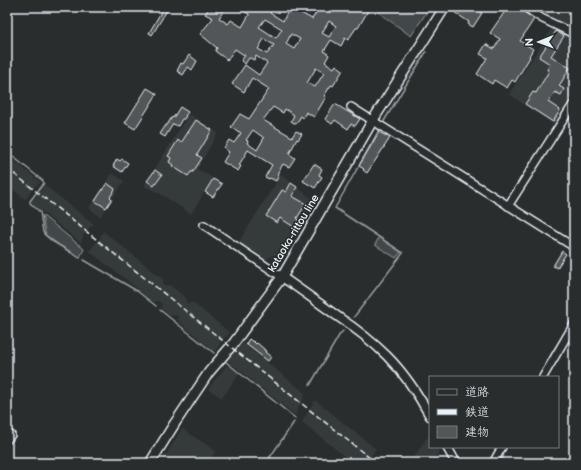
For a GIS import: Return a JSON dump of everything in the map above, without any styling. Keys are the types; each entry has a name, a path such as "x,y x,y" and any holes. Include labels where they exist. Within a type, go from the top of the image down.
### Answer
{"main road":[{"name":"kataoka-rittou line","path":"150,463 210,372 282,277 373,120 445,7"}],"street":[{"path":"525,7 541,18 574,34"},
{"path":"508,206 574,103"},
{"path":"351,107 574,247"},
{"path":"204,225 282,277 375,344 408,381 429,414"},
{"path":"544,376 574,324"},
{"path":"448,448 456,463"},
{"path":"493,463 501,448"}],"shaded area":[{"path":"381,7 430,7 411,36 378,12"},
{"path":"530,7 574,7 574,32 538,13"},
{"path":"553,27 574,39 574,97 555,126 509,94"},
{"path":"189,114 218,133 197,169 213,178 191,214 161,194 144,186"},
{"path":"7,155 40,183 29,193 26,200 7,185"},
{"path":"112,173 124,181 100,217 89,208"},
{"path":"281,175 315,201 284,254 269,257 266,260 238,243"},
{"path":"44,185 94,224 83,236 81,243 31,203"},
{"path":"42,215 84,249 80,257 59,245 46,235"},
{"path":"103,231 163,279 163,285 165,287 166,285 170,285 186,298 186,302 188,304 192,302 230,333 224,338 215,352 178,321 178,317 176,315 171,316 161,309 161,303 158,301 153,302 89,251 100,238"},
{"path":"379,237 401,252 396,258 375,245"},
{"path":"241,341 305,393 303,401 295,415 228,361 238,348"},
{"path":"227,365 239,374 222,398 208,389"},
{"path":"315,400 376,449 366,463 353,463 302,422"},
{"path":"182,429 216,451 208,463 161,463"},
{"path":"429,434 429,448 438,448 440,451 433,463 410,463"}],"building":[{"path":"164,7 169,7 152,35 149,33"},
{"path":"214,7 226,7 219,18 228,24 231,20 242,27 249,14 235,7 273,7 270,13 283,21 290,7 302,7 299,12 312,19 320,7 328,7 334,10 335,7 341,9 342,7 355,7 359,10 361,7 365,7 369,9 358,28 356,28 348,40 345,38 341,46 331,40 324,51 329,55 325,62 334,68 336,65 343,70 333,86 331,85 324,96 326,97 314,117 306,112 303,118 301,116 296,124 291,121 294,115 285,109 283,113 273,107 263,120 292,137 296,131 302,134 298,140 297,139 289,154 295,158 289,167 283,164 277,174 279,175 276,181 265,177 272,165 248,150 239,165 241,166 238,171 223,162 229,152 224,148 229,140 234,143 241,133 231,127 240,114 249,119 269,89 252,78 244,92 232,84 245,65 259,75 267,63 256,56 254,60 249,58 245,64 241,61 245,55 235,49 227,60 215,51 217,48 200,34 213,18 205,14 209,8 212,10","holes":["265,19 282,29 276,38 259,27","329,21 336,26 329,37 322,33","291,34 300,39 294,49 286,44","264,39 274,45 267,54 258,49","316,68 324,73 315,87 307,83","253,130 264,138 257,150 247,143 248,141 246,140"]},
{"path":"458,7 483,7 480,12 482,13 473,27 468,24 469,22 454,12"},
{"path":"508,7 517,7 534,19 520,41 533,49 529,56 530,57 515,82 512,80 507,88 494,80 492,84 477,74 487,58 480,54 486,44 494,49 500,39 490,33"},
{"path":"556,31 564,36 551,56 570,68 559,86 564,89 561,95 555,92 548,102 560,110 553,122 525,104 533,92 536,93 549,71 547,70 550,64 539,57"},
{"path":"189,55 197,61 192,70 188,67 183,75 177,71 181,63 183,64"},
{"path":"147,88 157,94 135,129 125,123"},
{"path":"335,104 360,119 355,126 351,124 348,129 335,120 332,124 325,119"},
{"path":"180,107 188,112 184,119 182,119 178,126 173,124 165,137 160,134 172,117 173,118"},
{"path":"196,120 212,130 197,155 202,158 193,172 191,172 188,176 172,166 173,165 169,162 171,158 168,156 178,140 181,143"},
{"path":"379,132 390,138 367,173 359,166"},
{"path":"117,159 120,161 122,159 128,163 122,172 113,166"},
{"path":"314,164 322,169 319,175 322,177 315,188 303,181"},
{"path":"155,170 162,175 154,186 147,181"},
{"path":"213,179 222,184 213,197 205,192"},
{"path":"107,183 115,189 110,197 112,199 106,208 95,201"},
{"path":"291,183 297,187 292,196 306,204 297,218 299,220 294,227 280,218 277,223 266,216 282,190 286,192"},
{"path":"562,251 566,254 557,268 553,266"},
{"path":"249,339 256,344 257,343 266,351 265,352 271,357 268,361 246,344"}],"waterway":[{"path":"384,121 426,52"},
{"path":"354,317 403,253 335,208 379,130"},
{"path":"7,148 11,155 44,183 30,201 30,203 40,212 43,232 52,241 80,258"},
{"path":"84,260 137,291 156,306"},
{"path":"160,310 214,353"},
{"path":"559,343 574,316"},
{"path":"310,385 343,331"},
{"path":"540,376 555,348"},
{"path":"226,362 295,418"},
{"path":"266,463 294,422"},
{"path":"502,463 505,448"}],"railway":[{"path":"7,168 376,463"}]}
